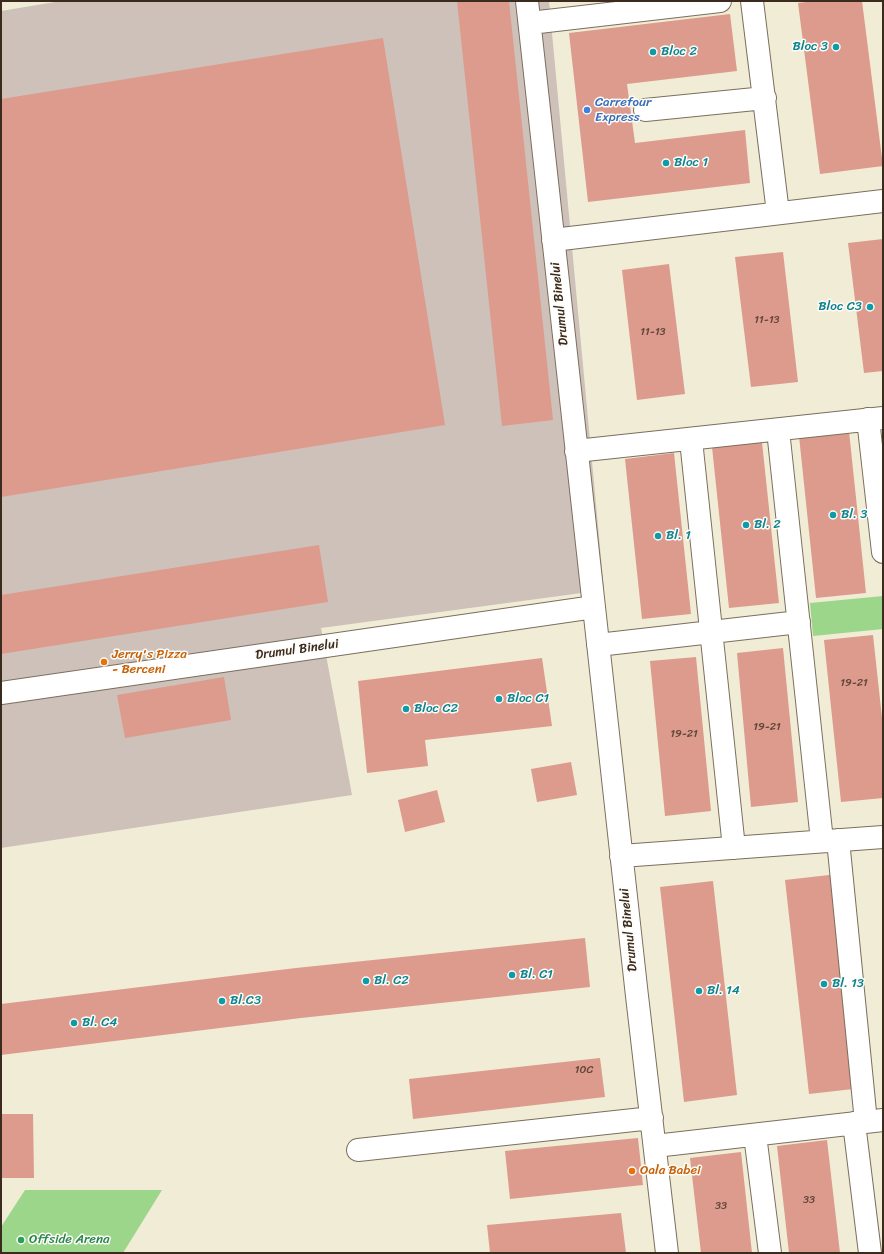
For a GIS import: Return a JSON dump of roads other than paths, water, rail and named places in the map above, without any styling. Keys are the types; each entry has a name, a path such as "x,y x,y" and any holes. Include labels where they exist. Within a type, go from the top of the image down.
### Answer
{"street":[{"name":"Drumul Binelui","path":"528,1 576,451 667,1253"},
{"path":"530,23 720,1"},
{"path":"752,1 778,213"},
{"path":"645,110 765,98"},
{"path":"553,240 883,201"},
{"path":"576,451 691,440 876,419 883,552"},
{"path":"778,430 799,622 868,1122 870,1253"},
{"path":"691,440 734,848"},
{"name":"Drumul Binelui","path":"1,694 594,607"},
{"path":"598,645 799,622"},
{"path":"621,856 883,837"},
{"path":"358,1150 652,1118"},
{"path":"655,1146 868,1122"},
{"path":"755,1135 770,1253"}],"place":[{"name":"Bloc 3","path":"836,47"},
{"name":"Bloc 2","path":"653,52"},
{"name":"Carrefour Express","path":"587,110"},
{"name":"Bloc 1","path":"666,163"},
{"name":"Bloc C3","path":"870,307"},
{"name":"Bl. 3","path":"833,515"},
{"name":"Bl. 2","path":"746,525"},
{"name":"Bl. 1","path":"658,536"},
{"name":"Jerry's Pizza - Berceni","path":"104,662"},
{"name":"Bloc C1","path":"499,699"},
{"name":"Bloc C2","path":"406,709"},
{"name":"Bl. C1","path":"512,975"},
{"name":"Bl. C2","path":"366,981"},
{"name":"Bl. 13","path":"824,984"},
{"name":"Bl. 14","path":"699,991"},
{"name":"Bl.C3","path":"222,1001"},
{"name":"Bl. C4","path":"74,1023"},
{"name":"Oala Babei","path":"632,1171"},
{"name":"Offside Arena","path":"21,1240"}]}
